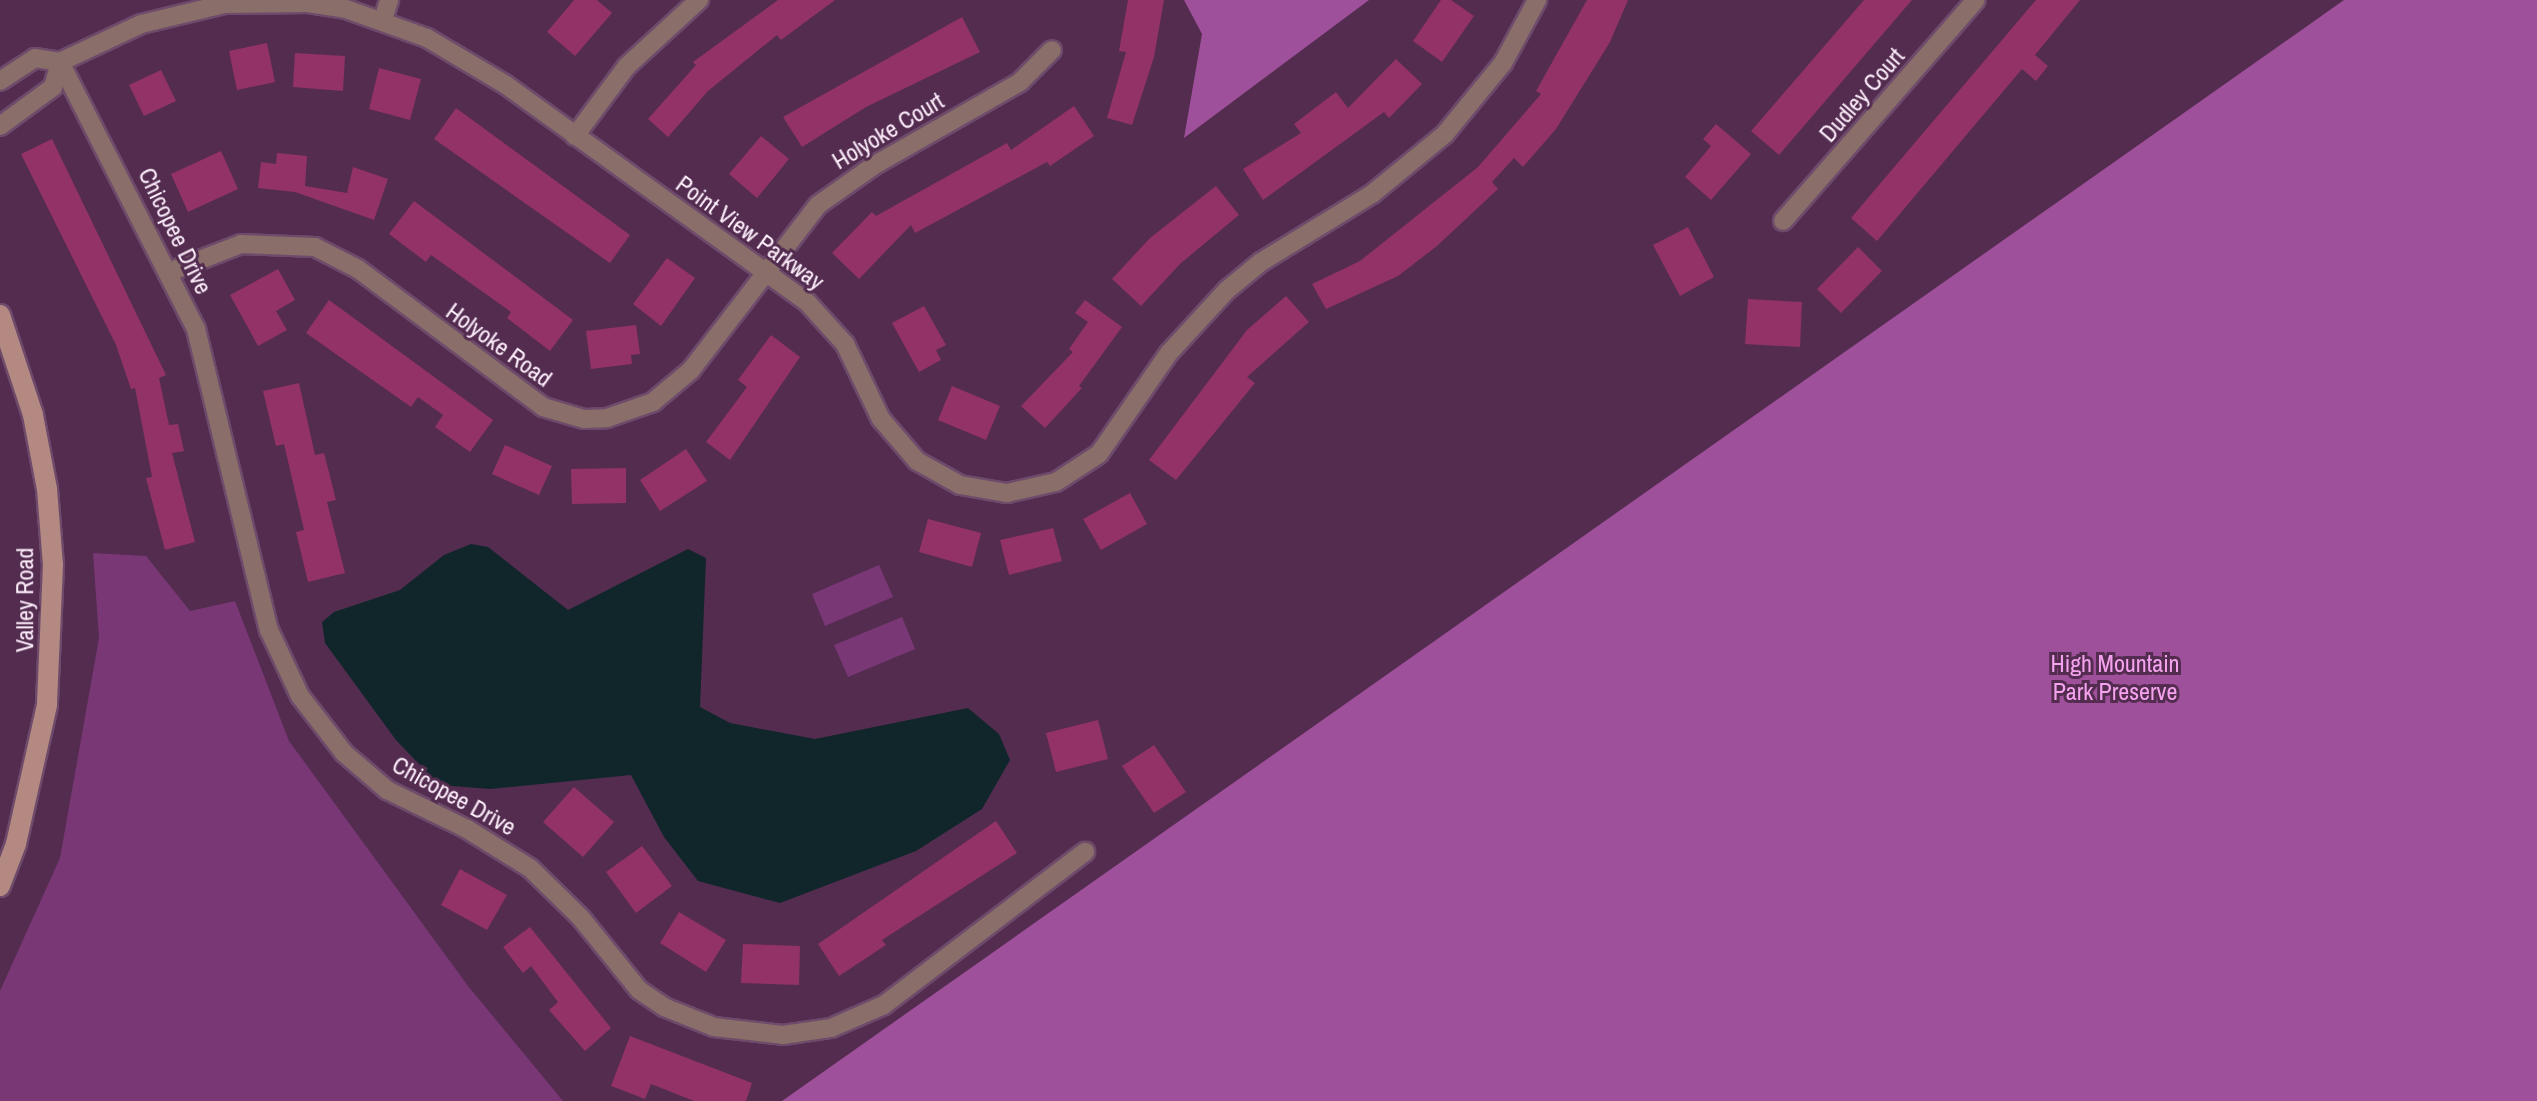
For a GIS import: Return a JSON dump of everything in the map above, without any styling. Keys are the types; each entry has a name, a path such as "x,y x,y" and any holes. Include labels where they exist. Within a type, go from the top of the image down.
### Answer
{"main road":[{"name":"Valley Road","path":"0,315 33,415 47,489 53,565 47,705 16,844 0,886"}],"street":[{"path":"383,20 389,0"},
{"path":"575,136 627,66 699,0"},
{"name":"Point View Parkway","path":"0,81 35,58 60,62 122,32 183,12 267,1 308,3 383,20 468,59 767,272 823,317 845,344 881,419 917,461 984,492 1032,490 1056,482 1089,462 1116,435 1169,353 1227,290 1273,254 1372,194 1445,134 1503,63 1537,0"},
{"name":"Dudley Court","path":"1783,221 1976,0"},
{"name":"Holyoke Court","path":"767,272 795,229 844,184 1020,82 1052,50"},
{"path":"0,126 53,87 60,62"},
{"name":"Chicopee Drive","path":"60,62 169,272 210,371 269,630 292,683 316,720 387,790 467,829 530,868 581,918 617,969 664,1007 714,1027 748,1033 804,1034 845,1023 884,1005 1085,852"},
{"name":"Holyoke Road","path":"169,272 241,244 315,247 358,269 543,407 584,419 630,412 674,387 767,272"}],"shaded area":[{"path":"471,544 488,547 568,610 688,549 706,558 700,707 730,723 815,739 968,708 999,734 1010,760 982,809 916,851 780,903 698,881 664,837 631,775 491,789 439,785 396,740 325,643 322,622 334,612 400,590 444,555"},
{"path":"93,553 146,556 190,611 235,601 289,741 468,986 563,1101 0,1101 0,991 60,858 99,638"},
{"path":"879,565 893,597 825,626 812,594"},
{"path":"902,617 915,649 848,677 834,645"}],"green space":[{"path":"1184,0 1369,0 1184,138 1202,34"},
{"name":"High Mountain Park Preserve","path":"2344,0 2537,0 2537,1101 782,1101"}],"building":[{"path":"574,0 597,0 612,13 575,56 547,32"},
{"path":"778,0 835,0 781,40 777,35 708,91 668,137 648,119 696,65 693,62"},
{"path":"1128,0 1164,0 1154,57 1132,125 1107,118 1126,52 1119,51"},
{"path":"1441,0 1451,0 1474,16 1442,62 1413,41"},
{"path":"1587,0 1628,0 1610,42 1556,129 1523,167 1514,158 1492,182 1498,189 1437,246 1398,276 1326,309 1312,284 1360,261 1478,167 1541,94 1536,91"},
{"path":"1864,0 1912,0 1779,155 1751,131"},
{"path":"2036,0 2080,0 2035,55 2048,66 2036,81 2022,69 1877,241 1851,218"},
{"path":"962,17 980,52 866,107 802,147 783,117"},
{"path":"267,43 275,82 237,90 229,51"},
{"path":"295,53 345,56 343,91 293,87"},
{"path":"1396,59 1422,84 1389,118 1384,112 1263,200 1243,169 1301,133 1294,124 1336,92 1348,108"},
{"path":"379,68 421,79 410,120 369,109"},
{"path":"161,70 176,101 144,116 129,85"},
{"path":"1074,106 1094,136 1050,166 1047,162 915,233 911,225 859,279 832,253 872,212 876,216 1007,143 1011,150"},
{"path":"456,108 630,235 610,263 434,139"},
{"path":"1716,124 1751,154 1711,200 1685,177 1711,146 1703,139"},
{"path":"761,136 789,159 757,198 729,174"},
{"path":"52,139 166,375 159,378 169,425 178,424 184,451 172,453 195,542 165,550 146,478 152,477 135,388 131,389 116,345 21,154"},
{"path":"221,151 238,189 188,212 171,174"},
{"path":"277,153 307,156 305,186 347,193 353,167 388,179 374,220 295,192 258,188 261,162 276,164"},
{"path":"1216,186 1239,215 1181,263 1141,306 1112,279 1150,238"},
{"path":"414,201 573,320 550,351 507,318 511,312 431,255 426,262 389,234"},
{"path":"1688,227 1714,277 1680,296 1653,245"},
{"path":"1858,247 1882,271 1841,313 1817,289"},
{"path":"667,258 695,278 661,326 633,304"},
{"path":"278,269 295,300 276,311 287,330 258,346 230,295"},
{"path":"1286,296 1309,322 1247,377 1255,383 1176,480 1149,460 1247,330"},
{"path":"1748,299 1802,302 1800,347 1745,344"},
{"path":"329,300 493,420 470,452 435,427 443,415 418,397 411,407 306,333"},
{"path":"1085,300 1122,327 1079,386 1082,388 1045,428 1021,406 1073,352 1069,349 1088,322 1075,313"},
{"path":"924,306 946,345 936,350 941,360 919,372 892,323"},
{"path":"636,325 640,354 631,355 632,364 591,369 586,331"},
{"path":"771,335 800,357 730,460 706,442 747,387 738,380"},
{"path":"299,383 315,455 324,453 336,500 327,502 345,573 308,582 296,532 304,530 284,444 276,446 263,391"},
{"path":"952,386 1000,406 986,440 938,420"},
{"path":"505,445 552,466 539,495 492,474"},
{"path":"686,449 707,481 660,511 640,480"},
{"path":"626,468 626,503 572,504 571,469"},
{"path":"1130,493 1147,524 1101,550 1083,519"},
{"path":"928,519 981,533 972,567 919,552"},
{"path":"1053,528 1062,561 1009,575 1000,540"},
{"path":"1098,720 1108,759 1056,772 1046,733"},
{"path":"1154,745 1186,792 1154,813 1122,766"},
{"path":"574,787 614,822 583,857 543,822"},
{"path":"996,821 1017,853 882,940 886,945 839,976 818,944"},
{"path":"642,846 672,886 636,913 606,872"},
{"path":"460,869 507,895 487,930 441,905"},
{"path":"679,912 726,940 706,972 660,943"},
{"path":"530,927 611,1028 585,1051 549,1010 558,1002 531,966 523,973 503,947"},
{"path":"743,944 800,946 799,985 741,983"},
{"path":"630,1036 752,1083 746,1101 694,1101 651,1084 645,1099 611,1086"}]}
